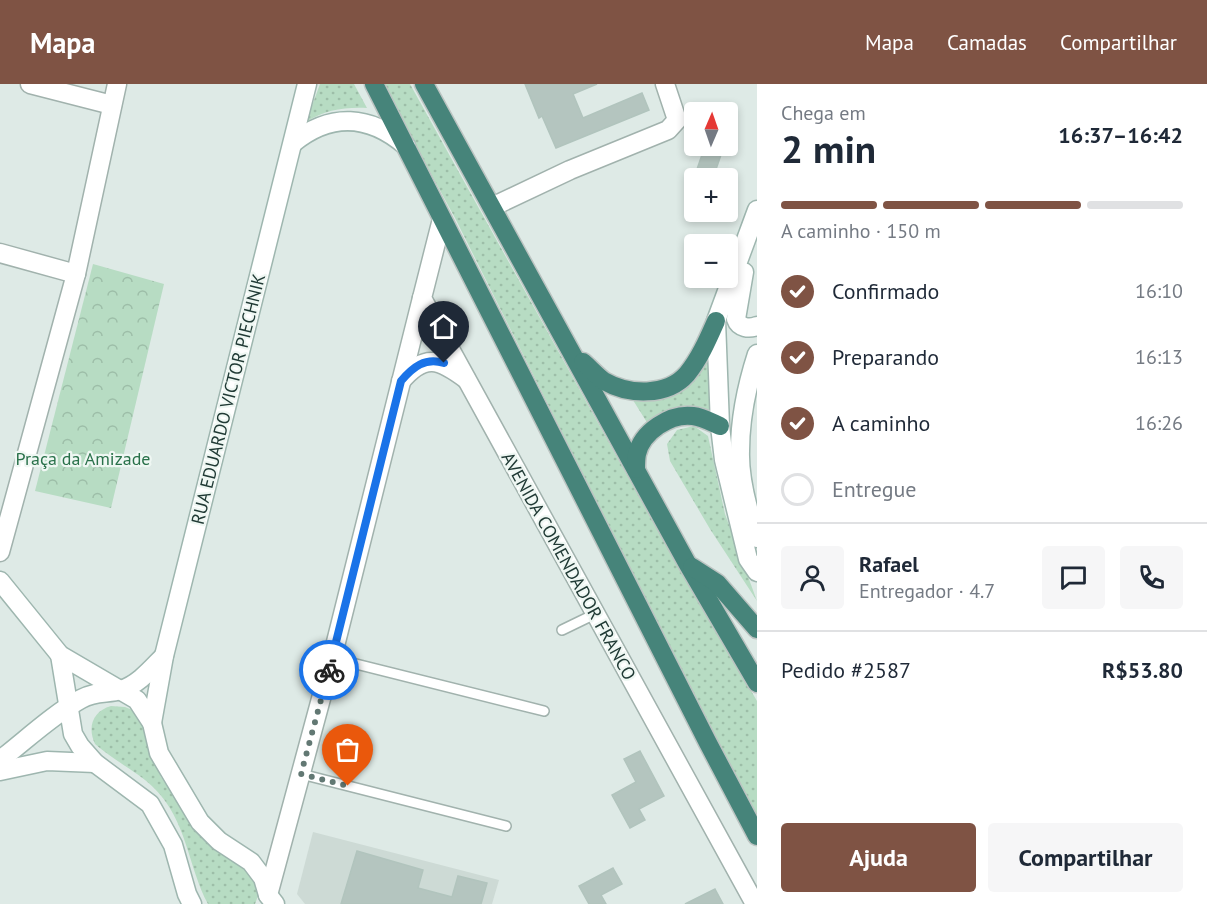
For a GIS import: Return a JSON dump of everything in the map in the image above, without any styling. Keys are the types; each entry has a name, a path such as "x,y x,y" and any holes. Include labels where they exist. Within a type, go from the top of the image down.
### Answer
{"highway":[{"path":"374,84 757,836"},
{"path":"424,84 687,563 757,684"},
{"path":"572,353 604,380 625,390 640,392 656,390 685,376 698,359 716,321"},
{"path":"636,469 638,452 648,435 660,424 674,417 691,416 720,426"},
{"path":"687,563 717,583 757,629"}],"main road":[{"path":"30,84 112,105"},
{"path":"0,552 76,274 117,84"},
{"name":"RUA EDUARDO VICTOR PIECHNIK","path":"152,723 164,656 307,84"},
{"path":"492,207 570,170 668,130 677,120 664,84"},
{"path":"293,143 318,127 348,121 369,123 391,133 406,146"},
{"path":"756,212 716,321 720,426 724,460 748,559 757,572"},
{"path":"756,212 736,319 737,323 742,326 757,326"},
{"path":"270,901 442,219"},
{"path":"0,253 76,274"},
{"name":"AVENIDA COMENDADOR FRANCO","path":"422,298 755,904"},
{"path":"757,354 745,406 740,452 747,507 757,538"},
{"path":"401,381 412,368 422,363 436,361 444,363 466,379"},
{"path":"0,581 60,655 137,700 152,723 159,753 200,822 219,841 251,862 263,878 270,901"},
{"path":"60,655 73,734 95,763 150,804 173,845 192,904"},
{"path":"0,760 68,707 101,692 120,690 141,679 164,656"},
{"path":"0,771 47,761 95,763"}],"lane":[{"path":"562,630 595,614"},
{"path":"332,658 544,711"},
{"path":"301,774 506,826"}],"shaded area":[{"path":"313,832 499,880 492,904 305,904 297,894"}],"green space":[{"path":"320,84 354,84 367,108 335,110 306,122"},
{"path":"382,84 410,84 673,558 757,701 757,818 717,743 455,218"},
{"name":"Praça da Amizade","path":"93,264 164,284 111,508 35,491"},
{"path":"712,355 716,415 696,408 680,407 665,412 648,424 631,397 707,360"},
{"path":"694,426 708,436 725,514 757,601 710,529 670,461 667,444 677,430"},
{"path":"125,707 135,711 143,721 148,747 161,777 202,836 256,881 258,896 255,904 208,904 174,814 165,801 148,782 95,744 92,732 93,720 105,708"}],"building":[{"path":"525,84 597,84 573,94 583,118 642,93 649,110 556,148 542,116 539,118"},
{"path":"702,156 721,156 716,168 697,168"},
{"path":"640,751 664,796 639,809 645,820 630,828 612,795 636,782 624,759"},
{"path":"357,851 423,870 418,888 452,897 458,876 487,883 481,904 341,904"},
{"path":"613,868 622,884 601,895 606,904 589,904 579,886"},
{"path":"715,889 723,904 685,904"}],"way so far":[{"path":"329,670 301,774 348,786"}],"route":[{"path":"329,670 401,381 412,368 422,363 436,361 444,363"}]}
